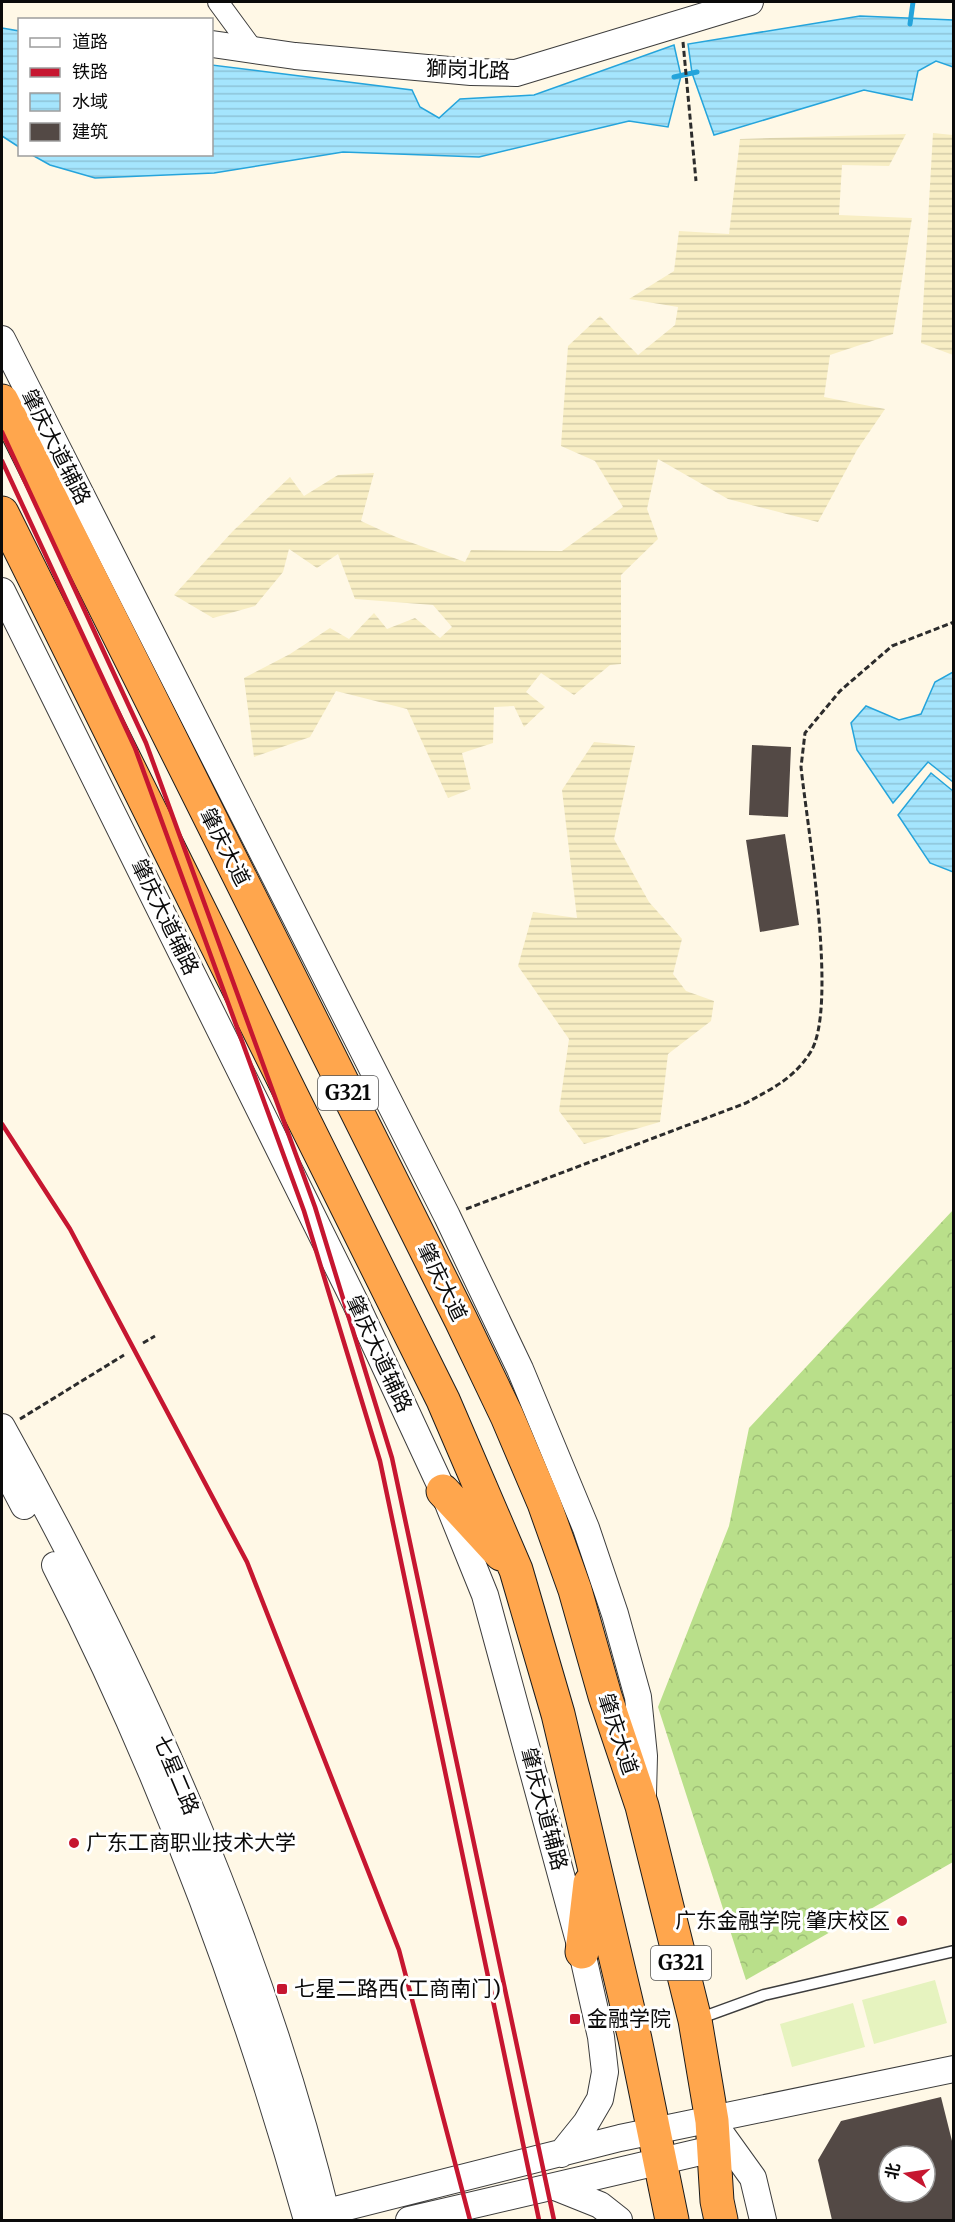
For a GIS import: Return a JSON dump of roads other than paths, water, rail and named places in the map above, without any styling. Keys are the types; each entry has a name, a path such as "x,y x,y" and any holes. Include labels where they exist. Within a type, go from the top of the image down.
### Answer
{"highway":[{"name":"肇庆大道","path":"2,401 507,1416 544,1503 575,1590 605,1696 642,1806 695,2020 712,2135 721,2220"},
{"name":"G321","path":"5,529 433,1380 516,1569 558,1714 635,2039 672,2220"},
{"path":"444,1491 516,1569"},
{"path":"582,1952 592,1863"}],"street":[{"path":"218,2 254,51"},
{"name":"獅岗北路","path":"213,44 254,51 471,72 516,73 750,2"},
{"name":"肇庆大道辅路","path":"2,339 447,1216 554,1446 600,1571 638,1697 644,1756 642,1806"},
{"name":"肇庆大道辅路","path":"2,591 356,1304 444,1491 465,1541 501,1648 582,1952 601,2037 605,2072 596,2107 561,2154"},
{"name":"七星二路","path":"2,1428 128,1665 196,1820 259,1978 311,2148 312,2218"},
{"name":"七星二路","path":"2,1464 108,1668 142,1743 232,1975 312,2218"},
{"path":"312,2218 561,2154 657,2147 712,2135 954,2069"},
{"path":"712,2135 753,2178 763,2220"},
{"path":"409,2220 555,2187 657,2147"},
{"path":"555,2187 600,2205 619,2220"}],"lane":[{"path":"695,2020 764,1995 954,1951"}],"water":[{"path":"860,16 953,20 953,67 936,61 918,71 912,100 864,90 714,135 692,73 688,44"},
{"path":"2,28 18,31 18,146 2,136"},
{"path":"674,45 681,76 668,127 629,121 479,157 343,152 214,173 95,178 50,165 34,156 213,156 213,65 412,90 420,107 439,118 460,99 534,95"},
{"path":"953,672 953,782 928,762 893,803 857,750 851,723 866,706 899,720 921,714 935,682"},
{"path":"931,773 953,791 953,872 930,863 898,815"}],"waterway":[{"path":"910,24 913,2"},
{"path":"674,77 697,72"}],"railway":[{"path":"2,432 146,743 315,1207 392,1458 554,2220"},
{"path":"2,461 135,748 304,1211 380,1461 539,2220"},
{"path":"2,1124 70,1229 247,1562 399,1950 470,2220"}],"place":[{"name":"广东工商职业技术大学","path":"74,1843"},
{"name":"广东金融学院 肇庆校区","path":"902,1921"},
{"name":"七星二路西(工商南门)","path":"282,1989"},
{"name":"金融学院","path":"575,2019"}]}
